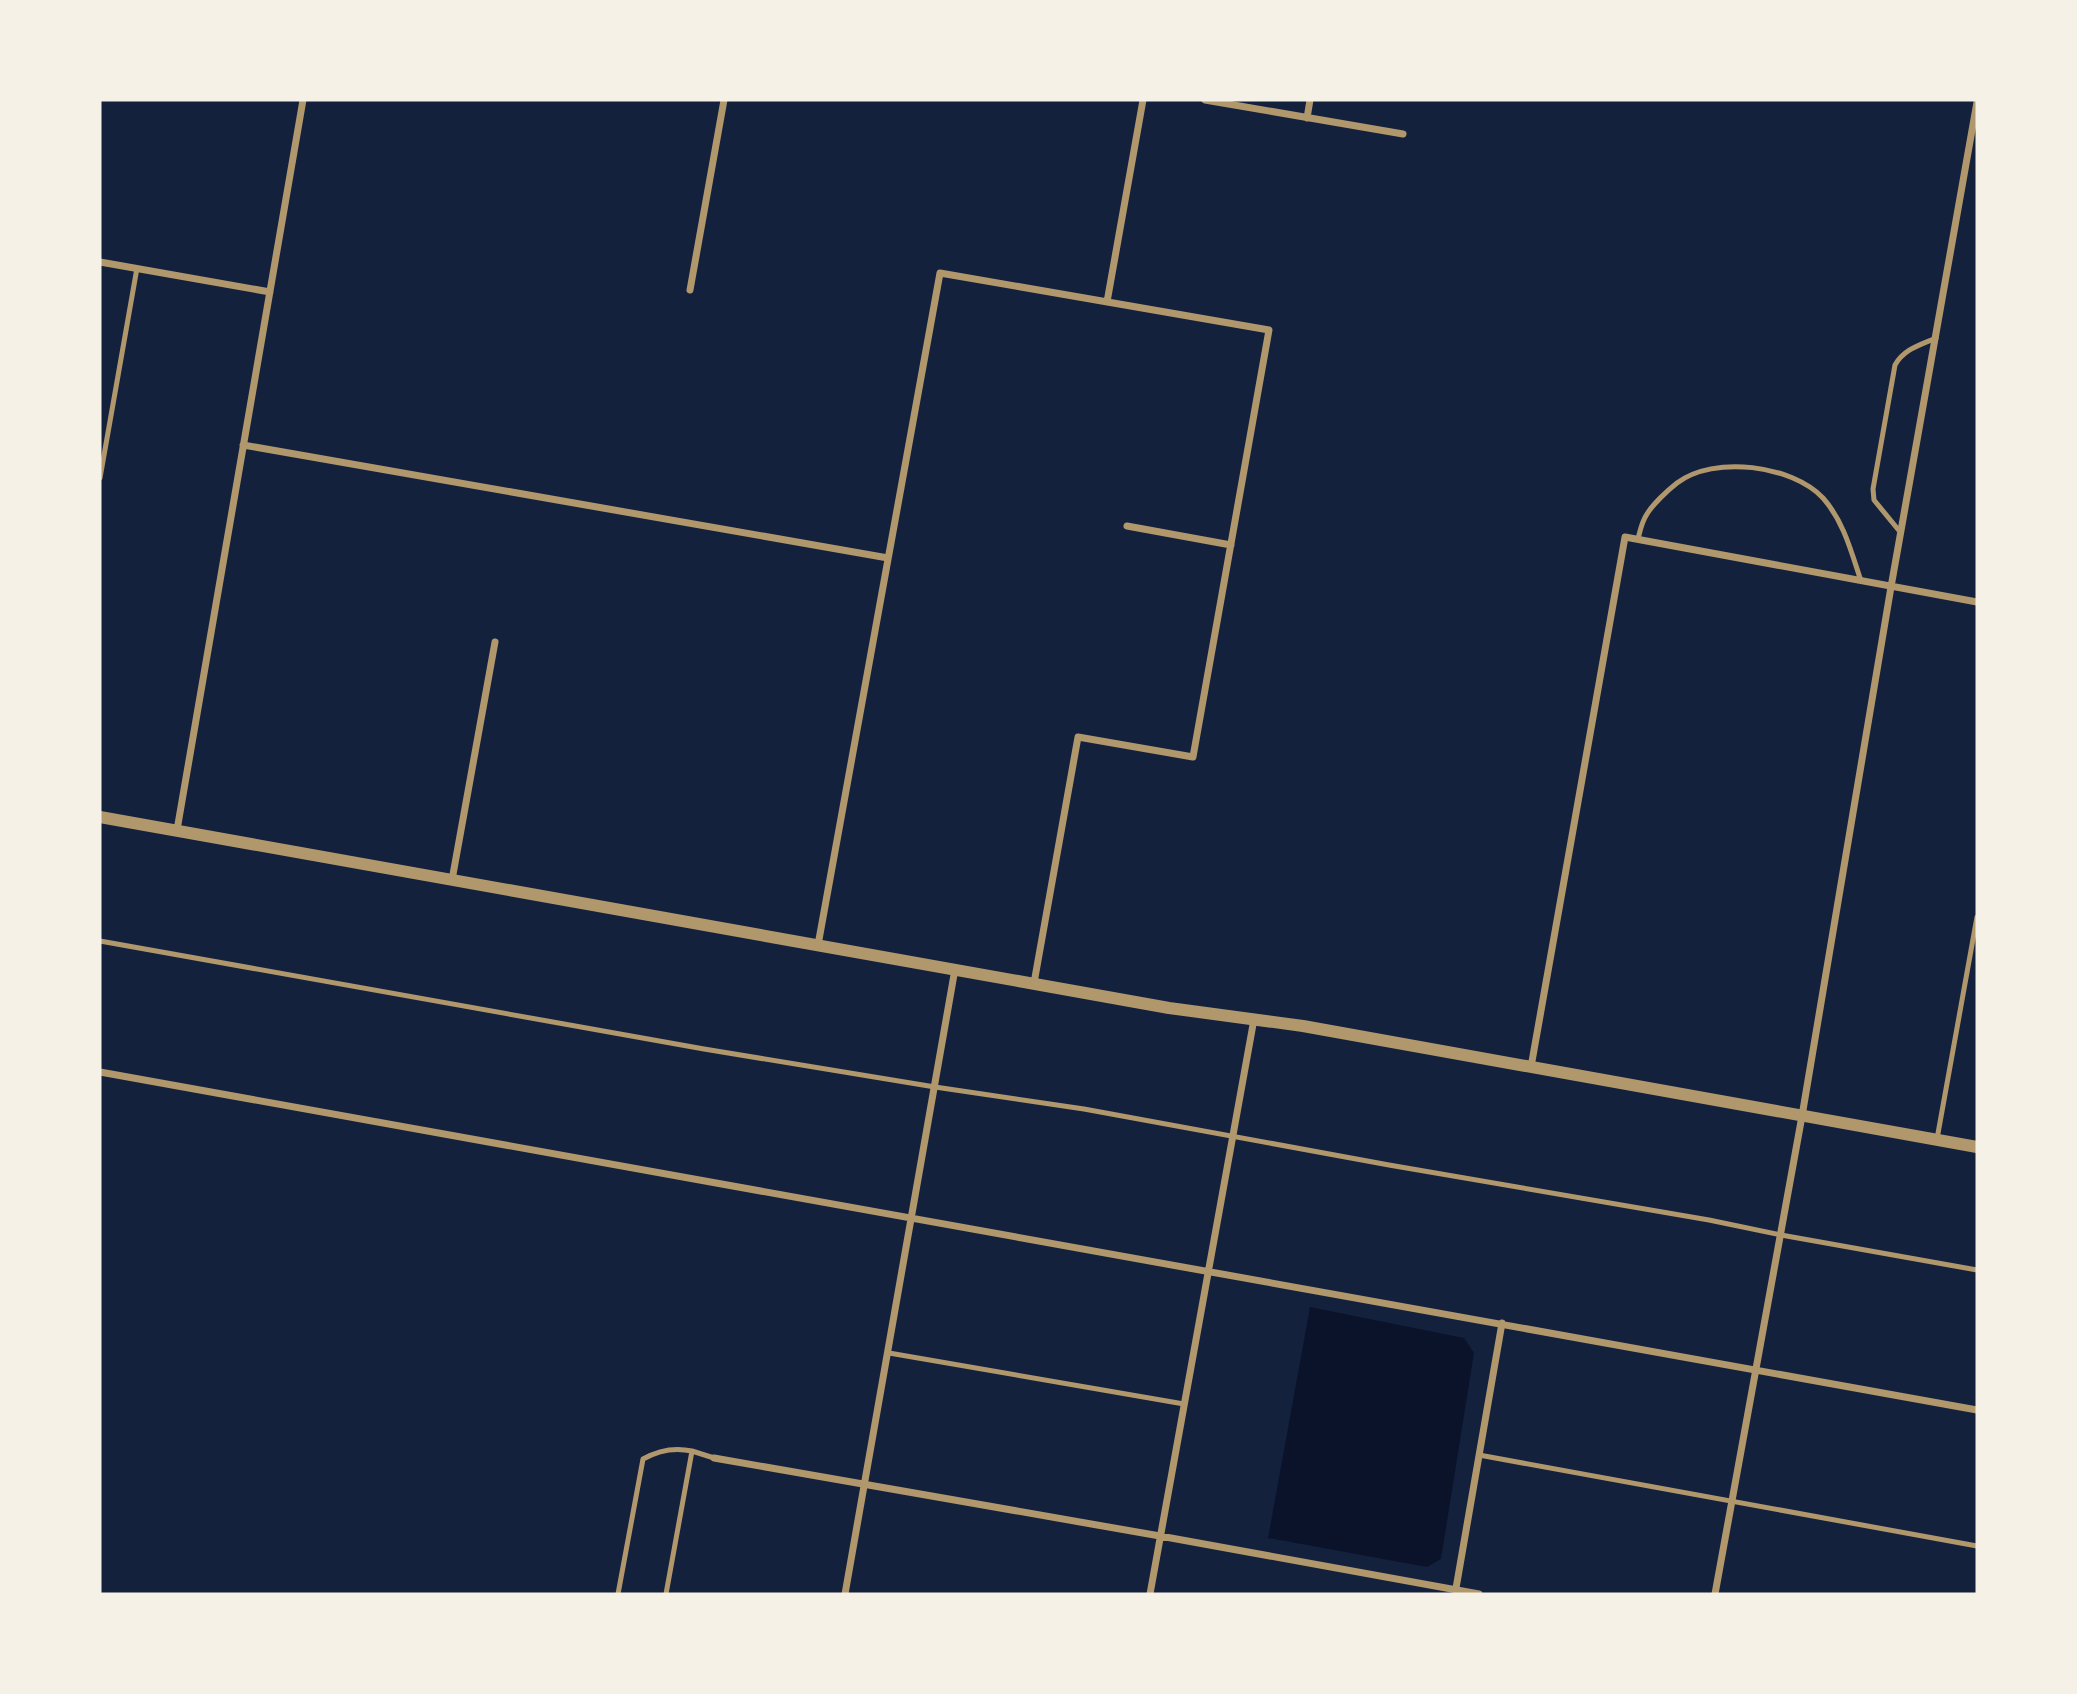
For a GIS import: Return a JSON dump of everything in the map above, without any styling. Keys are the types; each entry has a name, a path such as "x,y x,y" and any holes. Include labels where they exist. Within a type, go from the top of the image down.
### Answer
{"street":[{"path":"177,830 303,100"},
{"path":"690,290 724,100"},
{"path":"1108,302 1143,100"},
{"path":"1205,100 1403,134"},
{"path":"1307,118 1311,100"},
{"path":"1715,1594 1802,1116 1891,587 1977,102"},
{"path":"100,262 270,292"},
{"path":"818,945 940,273 1269,330 1193,757 1078,737 1034,983"},
{"path":"243,444 888,558"},
{"path":"1127,526 1231,545"},
{"path":"1531,1067 1625,537 1977,602"},
{"path":"452,880 495,642"},
{"path":"100,817 1169,1008 1254,1019 1977,1147"},
{"path":"845,1594 955,970"},
{"path":"1150,1594 1254,1019"},
{"path":"100,1072 1977,1410"},
{"path":"1455,1592 1502,1323"},
{"path":"714,1458 1160,1535 1455,1592 1479,1594"}],"lane":[{"path":"100,478 137,268"},
{"path":"1901,533 1874,500 1875,475 1895,365 1900,356 1936,338"},
{"path":"1638,539 1647,514 1678,482 1715,467 1756,467 1793,477 1822,497 1844,528 1861,581"},
{"path":"1937,1139 1977,917"},
{"path":"100,941 704,1049 1084,1109 1977,1270"},
{"path":"889,1353 1184,1404"},
{"path":"618,1594 643,1459 655,1452 679,1448 714,1458"},
{"path":"666,1594 692,1451"},
{"path":"1479,1455 1977,1546"}],"water":[{"path":"1310,1307 1464,1338 1474,1353 1441,1559 1427,1567 1268,1538"}]}
